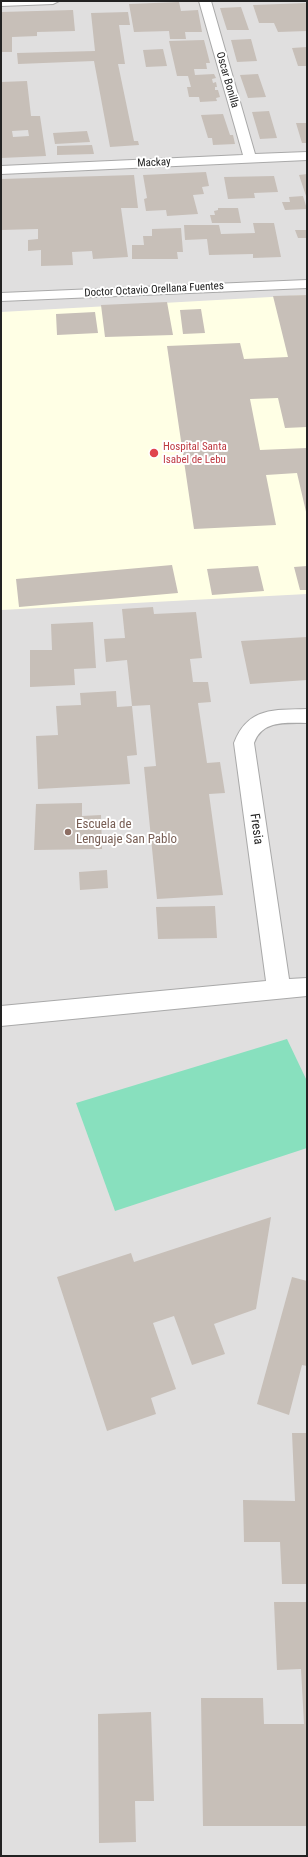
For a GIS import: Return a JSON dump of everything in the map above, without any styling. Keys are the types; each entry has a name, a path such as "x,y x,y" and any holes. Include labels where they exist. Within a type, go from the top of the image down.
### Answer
{"street":[{"path":"1,3 53,1"},
{"name":"Oscar Bonilla","path":"205,1 250,158"},
{"name":"Mackay","path":"1,170 307,156"},
{"name":"Doctor Octavio Orellana Fuentes","path":"1,297 307,284"},
{"name":"Fresia","path":"278,990 244,743 246,734 260,721 269,718 307,716"},
{"path":"1,1016 307,987"}],"shaded area":[{"path":"1,1 307,1 307,1856 1,1856"},
{"name":"Hospital Santa Isabel de Lebu","path":"307,295 307,594 1,610 1,312"}],"green space":[{"path":"287,1039 307,1081 307,1148 115,1211 76,1103"}],"building":[{"path":"179,2 181,11 198,10 202,32 185,32 186,39 170,39 169,31 134,32 129,4"},
{"path":"307,3 307,31 278,32 274,23 259,23 253,5"},
{"path":"241,7 249,30 227,30 220,8"},
{"path":"73,10 75,31 37,32 37,36 12,37 12,52 1,52 1,12"},
{"path":"128,12 130,25 119,25 125,64 118,64 134,141 138,141 139,145 110,147 94,61 18,64 17,53 95,51 91,13"},
{"path":"251,39 257,61 237,62 231,40"},
{"path":"204,40 210,63 206,63 207,69 194,69 195,75 214,74 216,78 212,79 213,83 216,82 217,87 215,87 215,90 218,90 220,97 216,98 217,101 200,102 199,97 189,97 187,87 191,87 188,76 177,76 169,41"},
{"path":"307,47 307,66 298,66 292,48"},
{"path":"163,49 167,66 146,67 143,50"},
{"path":"258,74 266,97 248,98 240,75"},
{"path":"27,81 31,116 40,116 46,156 1,158 1,82","holes":["28,130 29,136 13,137 12,131"]},
{"path":"269,111 277,138 260,139 252,112"},
{"path":"223,114 230,135 233,135 235,144 213,145 212,138 208,138 201,115"},
{"path":"296,123 307,123 307,143 302,143"},
{"path":"87,131 90,142 55,144 53,133"},
{"path":"92,145 94,154 57,155 57,146"},
{"path":"206,172 209,186 202,187 204,194 193,195 198,214 167,216 166,210 146,211 144,199 147,198 143,175"},
{"path":"307,174 307,199 299,175"},
{"path":"134,175 138,208 121,208 128,257 93,259 92,251 72,252 73,265 41,266 41,250 28,251 28,240 38,239 38,229 1,230 1,179"},
{"path":"274,176 278,192 254,193 255,198 228,199 224,177"},
{"path":"303,196 307,209 285,210 282,202 290,202 289,197"},
{"path":"218,208 238,208 241,223 212,223 210,215 215,215 214,211 218,210"},
{"path":"253,223 274,223 281,257 253,258 253,254 209,255 207,239 185,240 184,225 219,225 221,234 255,233"},
{"path":"181,228 183,252 177,252 178,259 132,259 132,245 144,245 143,236 152,236 152,229"},
{"path":"295,230 307,230 307,238 298,238"},
{"path":"307,295 307,427 285,428 278,398 250,399 260,450 307,448 307,516 297,473 266,475 276,525 194,529 167,346 240,343 244,359 288,357 273,296"},
{"path":"167,302 173,335 105,337 101,305"},
{"path":"201,309 205,333 183,334 180,310"},
{"path":"95,312 98,333 57,335 56,314"},
{"path":"172,565 178,593 19,607 16,579"},
{"path":"258,566 264,591 212,595 207,569"},
{"path":"307,566 307,590 300,590 294,567"},
{"path":"153,607 154,614 196,612 202,658 190,659 193,682 208,682 211,702 198,703 207,763 220,762 225,793 209,794 223,895 157,899 144,767 156,766 150,705 132,706 127,660 106,662 104,639 125,638 122,609"},
{"path":"93,622 96,668 74,669 75,685 30,687 30,650 52,650 51,624"},
{"path":"307,637 307,680 250,684 241,641"},
{"path":"116,691 117,707 132,706 137,755 127,756 130,784 38,789 36,736 58,735 56,706 81,705 80,693"},
{"name":"Escuela de Lenguaje San Pablo","path":"82,803 82,816 101,815 102,849 34,850 36,804"},
{"path":"107,870 108,888 80,890 79,872"},
{"path":"215,906 217,938 158,939 156,907"},
{"path":"271,1217 256,1309 214,1324 225,1354 192,1365 174,1316 153,1323 176,1389 151,1398 156,1414 107,1431 57,1277 131,1253 134,1262"},
{"path":"292,1277 307,1281 307,1366 302,1365 289,1415 257,1404"},
{"path":"292,1433 307,1433 307,1584 282,1584 280,1542 244,1542 243,1500 295,1501"},
{"path":"274,1602 307,1602 307,1826 203,1826 201,1698 263,1698 264,1724 304,1724 301,1669 277,1670"},
{"path":"151,1712 154,1801 135,1801 136,1842 99,1843 98,1714"}],"place":[{"name":"Hospital Santa Isabel de Lebu","path":"154,453"},
{"name":"Escuela de Lenguaje San Pablo","path":"68,832"}]}
